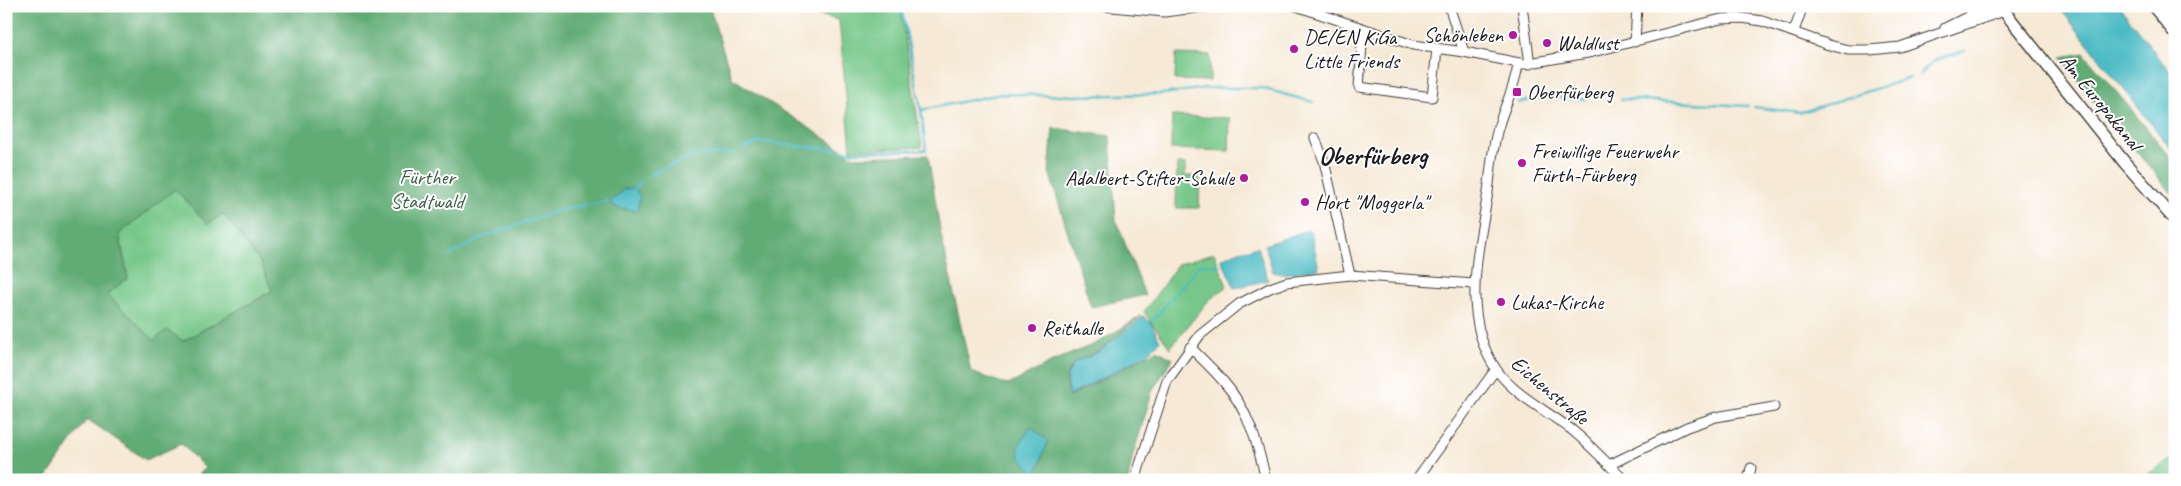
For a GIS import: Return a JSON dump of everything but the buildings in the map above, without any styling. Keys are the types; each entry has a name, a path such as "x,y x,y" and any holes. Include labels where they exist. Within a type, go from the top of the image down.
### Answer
{"highway":[{"path":"2156,6 2175,30"},
{"path":"2172,6 2175,10"}],"street":[{"path":"1102,6 1139,11 1212,6"},
{"path":"1296,6 1322,11 1363,30 1413,45 1464,52 1518,64 1530,64 1593,52 1720,19 1742,18 1762,21 1848,50 1900,47 2002,9"},
{"path":"1450,6 1464,52"},
{"path":"1522,6 1530,64"},
{"path":"1635,42 1638,6"},
{"path":"1794,31 1803,6"},
{"path":"1927,38 1989,6"},
{"name":"Am Europakanal","path":"2002,9 2120,157 2175,220"},
{"path":"1363,30 1359,88 1432,97 1437,49"},
{"name":"Eichenstraße","path":"1518,64 1514,86 1496,136 1474,284 1477,320 1486,348 1496,369 1516,390 1573,431 1624,480"},
{"path":"1315,138 1324,161 1350,275"},
{"path":"1135,480 1167,381 1190,347 1219,319 1239,304 1270,288 1304,279 1350,275 1474,284"},
{"path":"1190,347 1223,381 1239,402 1257,443 1266,480"},
{"path":"1416,480 1496,369"},
{"path":"1610,465 1687,426 1716,417 1774,407"},
{"path":"1748,480 1751,468"}],"green space":[{"name":"Fürther Stadtwald","path":"6,6 709,6 732,78 854,157 928,155 941,235 971,372 1008,385 1054,361 1099,342 1141,316 1099,351 1074,362 1066,376 1069,397 1157,350 1173,359 1153,389 1133,455 1128,480 1007,480 1023,475 998,477 999,480 192,480 205,468 181,444 146,460 87,419 45,480 6,480","holes":["175,189 208,224 223,214 261,263 272,291 183,341 167,330 154,340 107,294 128,278 119,234"]},
{"path":"784,6 900,6 922,147 851,150 839,20"},
{"path":"2084,53 2175,162 2175,197 2094,102 2062,57"},
{"path":"1176,54 1210,55 1210,81 1175,80"},
{"path":"1172,116 1230,118 1229,151 1171,149"},
{"path":"1053,128 1110,136 1116,220 1145,295 1091,307 1049,172"},
{"path":"1177,164 1185,164 1185,176 1200,176 1199,208 1176,208"},
{"path":"175,189 208,224 223,214 261,263 272,291 183,341 154,340 107,294 128,278 119,234"},
{"path":"1214,253 1227,286 1209,300 1170,348 1144,312 1178,264"},
{"path":"2175,457 2175,480 2138,480"}],"water":[{"path":"2058,6 2119,6 2175,78 2175,154"},
{"path":"634,188 640,196 637,211 615,207 608,201 618,196 624,189"},
{"path":"1307,230 1311,232 1319,269 1281,274 1273,272 1265,245"},
{"path":"1258,247 1268,280 1235,288 1221,259 1239,251"},
{"path":"1144,316 1151,323 1160,341 1147,354 1069,396 1067,376 1074,363 1100,351"},
{"path":"1031,427 1048,441 1036,474 1020,458 1018,447"}],"waterway":[{"path":"902,11 921,110"},
{"path":"1920,75 1934,60 1965,51"},
{"path":"1754,107 1799,113 1910,78"},
{"path":"743,148 760,142 856,152 926,150 921,110 1001,94 1075,96 1162,94 1207,88 1261,88 1313,102"},
{"path":"1518,103 1544,97 1586,99"},
{"path":"1621,99 1748,106"},
{"path":"649,175 692,156 733,153"},
{"path":"634,188 642,181"},
{"path":"450,255 483,237 560,210 608,201"},
{"path":"1152,321 1201,264 1221,266"},
{"path":"962,480 969,476 998,478"}],"place":[{"name":"Schönleben","path":"1513,35"},
{"name":"Waldlust","path":"1547,43"},
{"name":"DE/EN KiGa Little Friends","path":"1294,49"},
{"name":"Oberfürberg","path":"1517,92"},
{"name":"Freiwillige Feuerwehr Fürth-Fürberg","path":"1522,163"},
{"name":"Adalbert-Stifter-Schule","path":"1244,178"},
{"name":"Hort \"Moggerla\"","path":"1305,202"},
{"name":"Lukas-Kirche","path":"1501,302"},
{"name":"Reithalle","path":"1032,328"}],"district":[{"name":"Oberfürberg","path":"1373,155"}]}
